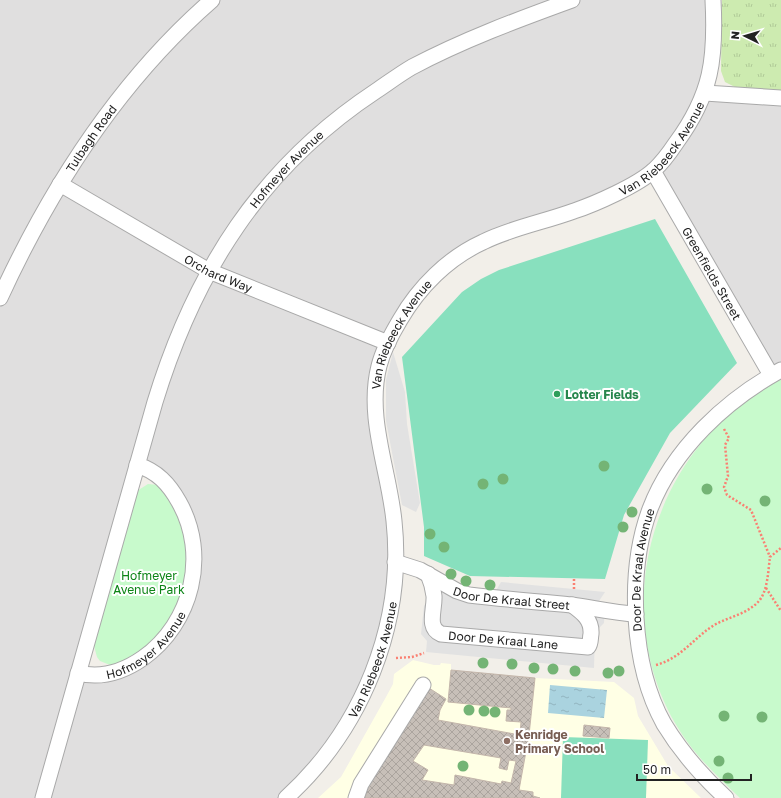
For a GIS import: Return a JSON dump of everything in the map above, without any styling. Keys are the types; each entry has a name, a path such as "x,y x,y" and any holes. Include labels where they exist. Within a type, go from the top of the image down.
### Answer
{"street":[{"name":"Tulbagh Road","path":"0,298 39,219 86,144 117,102 148,65 212,0"},
{"name":"Hofmeyer Avenue","path":"43,798 169,357 189,309 209,271 242,218 272,179 313,138 353,106 410,68 456,45 500,26 572,0"},
{"name":"Van Riebeeck Avenue","path":"286,798 307,778 336,742 353,714 367,687 381,650 388,623 395,562 394,522 376,414 377,378 380,364 388,343 415,297 436,274 461,254 482,242 504,233 583,208 618,192 653,172 664,160 690,123 705,93 710,77 714,46 713,0"},
{"path":"705,93 781,98"},
{"name":"Greenfields Street","path":"653,172 776,372"},
{"name":"Orchard Way","path":"60,184 209,271 388,343"},
{"name":"Door De Kraal Avenue","path":"726,798 689,760 664,723 656,706 644,668 636,614 639,555 644,527 651,508 663,482 677,460 696,435 717,416 776,372"},
{"name":"Hofmeyer Avenue","path":"78,673 88,676 109,675 150,654 171,631 186,604 191,588 194,572 193,544 189,523 183,508 164,480 149,470 137,465"},
{"name":"Door De Kraal Street","path":"395,562 428,574 457,591 469,595 572,605 607,610 617,613 636,614"},
{"name":"Door De Kraal Lane","path":"428,574 434,596 433,627 436,632 441,634 585,647 590,644 592,628"},
{"path":"434,596 447,585"},
{"path":"572,605 587,617 592,628 597,623 617,613"},
{"path":"356,798 361,784 423,685"}],"path":[{"path":"654,666 664,663 681,654 694,639 716,624 738,615 757,603 765,587 770,557 752,510 727,496 724,487 728,476 725,445 729,438 717,416"},
{"path":"770,557 781,548"},
{"path":"574,578 574,589"},
{"path":"765,587 781,611"},
{"path":"396,658 412,657 424,653"}],"shaded area":[{"path":"0,0 714,0 705,94 781,99 781,368 770,375 653,173 487,241 413,301 378,381 396,548 365,692 287,798 0,798","holes":["138,465 183,507 109,676 79,674"]},
{"path":"393,352 405,392 407,424 420,503 416,512 402,505 386,421 386,380"},
{"path":"438,573 464,590 494,594 501,582 605,592 599,601 599,605 605,605 604,623 595,632 594,668 426,652 427,641 421,634 424,606 430,597"},
{"name":"Kenridge Primary School","path":"413,660 434,665 440,665 441,663 451,664 451,670 535,678 614,682 634,698 638,716 668,766 701,798 318,798 341,777 393,684 394,674"}],"green space":[{"path":"722,0 781,0 781,91 735,87 725,82 721,71"},
{"name":"Lotter Fields","path":"655,219 737,363 670,433 624,515 605,579 470,576 424,556 424,527 402,357 462,292 481,279 499,270"},
{"path":"781,379 781,798 740,798 705,763 682,734 675,723 654,675 645,626 645,577 655,528 675,483 702,442 738,407"},
{"name":"Hofmeyer Avenue Park","path":"148,484 158,485 162,488 178,512 189,554 182,597 167,626 140,655 115,665 110,665 100,661 97,657 94,646 137,491"},
{"path":"563,737 648,740 646,798 561,798"}],"water":[{"path":"550,685 607,690 604,718 548,713"}],"building":[{"path":"451,670 535,678 529,735 519,790 533,792 533,796 540,798 365,798 367,792 364,790 429,688 446,699 440,710 438,720 520,735 521,722 506,721 507,710 511,710 511,708 448,702","holes":["424,745 501,758 499,768 507,770 509,760 516,761 511,783 502,781 501,784 455,775 454,785 422,780 428,770 413,761"]},
{"path":"584,725 610,728 609,738 583,736"}],"place":[{"name":"Lotter Fields","path":"557,394"},
{"name":"Kenridge Primary School","path":"507,741"}]}
